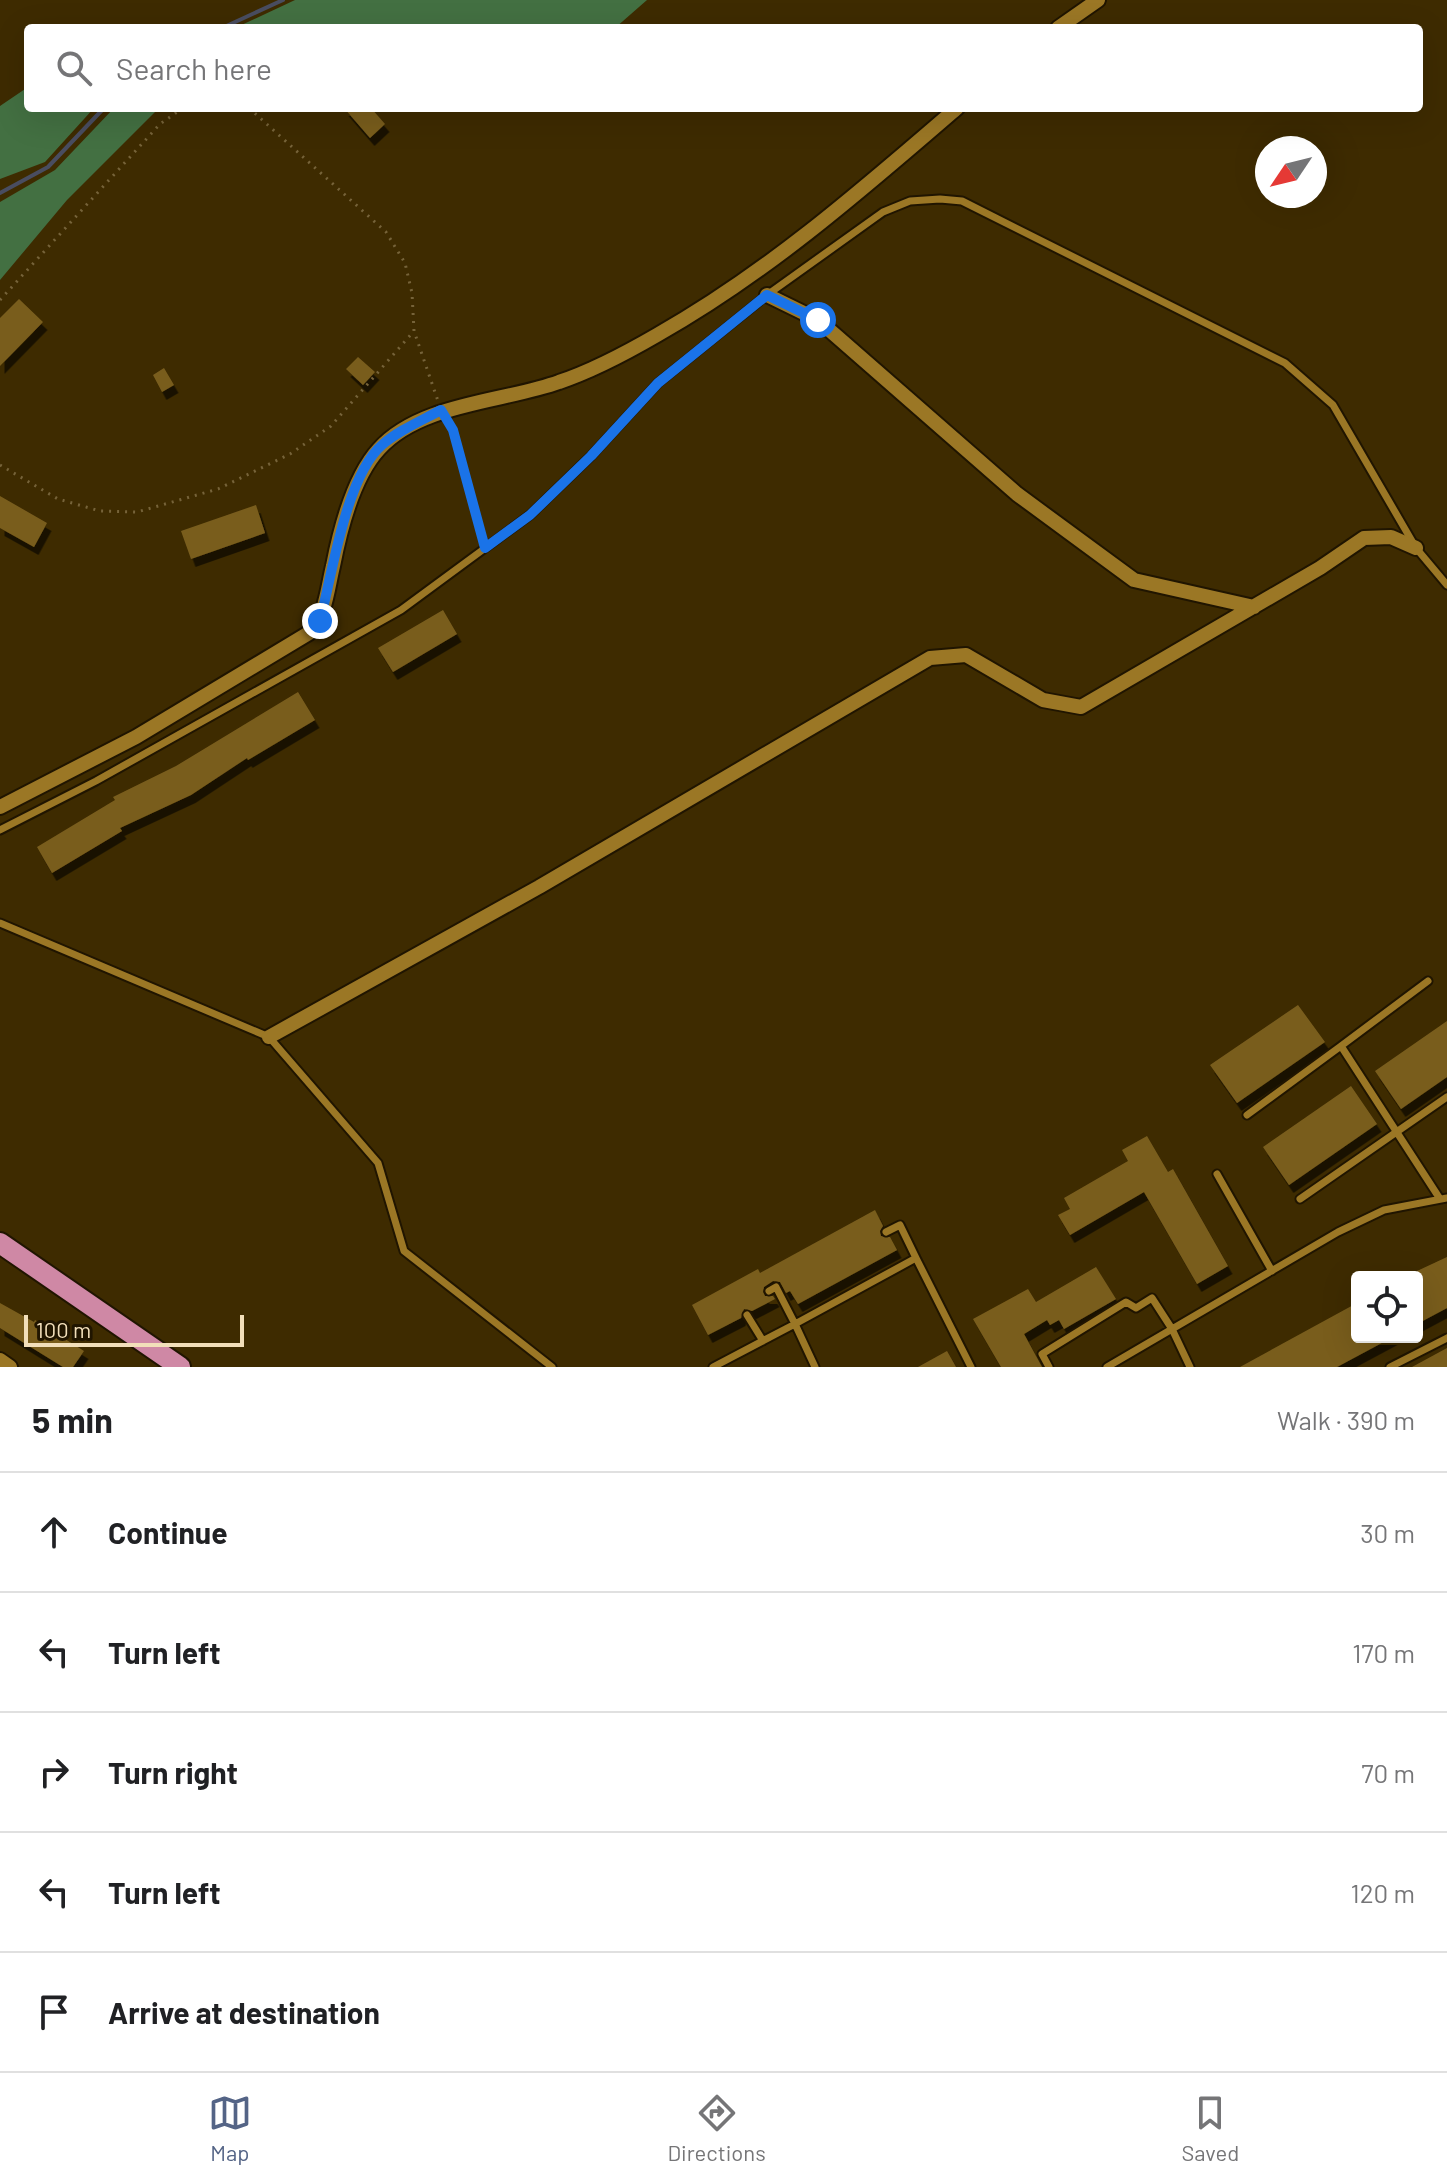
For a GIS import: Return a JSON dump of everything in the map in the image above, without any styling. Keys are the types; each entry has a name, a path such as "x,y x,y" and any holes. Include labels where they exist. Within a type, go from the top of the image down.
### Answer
{"main road":[{"path":"0,1243 180,1367"}],"street":[{"path":"1064,24 1098,0"},
{"path":"0,807 136,737 309,633 320,621 333,564 362,472 380,447 441,410 558,383 657,335 730,291 802,239 952,112"},
{"path":"767,295 818,320 1017,494 1134,580 1254,607"},
{"path":"269,1037 539,887 930,658 966,655 1043,700 1081,707 1320,568 1364,538 1391,537 1416,548"},
{"path":"0,1360 10,1367"}],"lane":[{"path":"0,830 96,781 401,610 530,515 591,456 658,383 767,295 883,212 910,201 962,201 1285,363 1333,405 1416,548 1447,585"},
{"path":"0,923 269,1037 378,1163 404,1251 552,1367"},
{"path":"1247,1115 1428,981"},
{"path":"1107,1367 1338,1232 1384,1210 1444,1198 1341,1046"},
{"path":"1300,1199 1447,1097"},
{"path":"1217,1174 1272,1271"},
{"path":"886,1232 900,1225 971,1367"},
{"path":"713,1367 916,1258"},
{"path":"769,1291 776,1287 815,1367"},
{"path":"1049,1367 1042,1354 1126,1302 1136,1308 1152,1298 1172,1329 1190,1367"},
{"path":"747,1315 763,1341"},
{"path":"1390,1367 1447,1338"}],"path":[{"path":"0,300 160,124 177,112"},
{"path":"253,112 386,232 405,263 412,293 414,331 441,410 453,430 485,548"},
{"path":"0,465 58,499 100,511 137,512 218,489 290,454 331,426 414,331"}],"green space":[{"path":"295,0 647,0 620,24 244,24"},
{"path":"24,90 24,112 90,112 45,162 0,179 0,106"},
{"path":"110,112 155,112 67,200 0,280 0,202 55,170"}],"building":[{"path":"347,112 374,112 385,124 370,138"},
{"path":"19,299 43,322 0,366 0,318"},
{"path":"358,357 375,372 363,385 346,369"},
{"path":"164,368 174,385 162,392 153,375"},
{"path":"0,496 47,523 34,547 0,528"},
{"path":"256,505 265,533 191,559 181,531"},
{"path":"443,610 457,634 393,672 378,648"},
{"path":"298,692 315,720 247,758 191,795 120,828 122,831 52,873 37,847 115,800 113,797 176,766"},
{"path":"1298,1005 1325,1042 1237,1103 1210,1065"},
{"path":"1447,1021 1447,1077 1401,1109 1375,1071"},
{"path":"1351,1086 1377,1124 1289,1185 1263,1147"},
{"path":"1147,1136 1168,1172 1173,1169 1228,1266 1197,1284 1144,1192 1070,1235 1058,1215 1070,1209 1064,1198 1128,1161 1122,1150"},
{"path":"875,1210 883,1226 881,1236 890,1237 897,1250 798,1304 790,1291 786,1293 780,1282 773,1281 764,1287 763,1292 765,1296 775,1299 752,1311 744,1309 741,1318 708,1335 692,1305 758,1269 760,1273"},
{"path":"1447,1257 1447,1308 1423,1321 1423,1271 1417,1271"},
{"path":"1096,1267 1116,1299 1064,1329 1059,1320 1050,1325 1047,1320 1024,1334 1042,1367 1001,1367 973,1319 1028,1289 1036,1302"},
{"path":"0,1303 35,1320 84,1351 73,1367 63,1367 0,1328"},
{"path":"1351,1306 1351,1343 1382,1343 1337,1367 1240,1367"},
{"path":"1447,1348 1447,1367 1412,1367"},
{"path":"947,1351 956,1367 918,1367"}],"waterway":[{"path":"231,24 283,0"},
{"path":"0,193 48,167 100,112"}],"route":[{"path":"320,621 333,564 362,472 380,447 409,427 441,410 453,430 485,548 530,515 591,456 658,383 767,295 818,320"}]}
